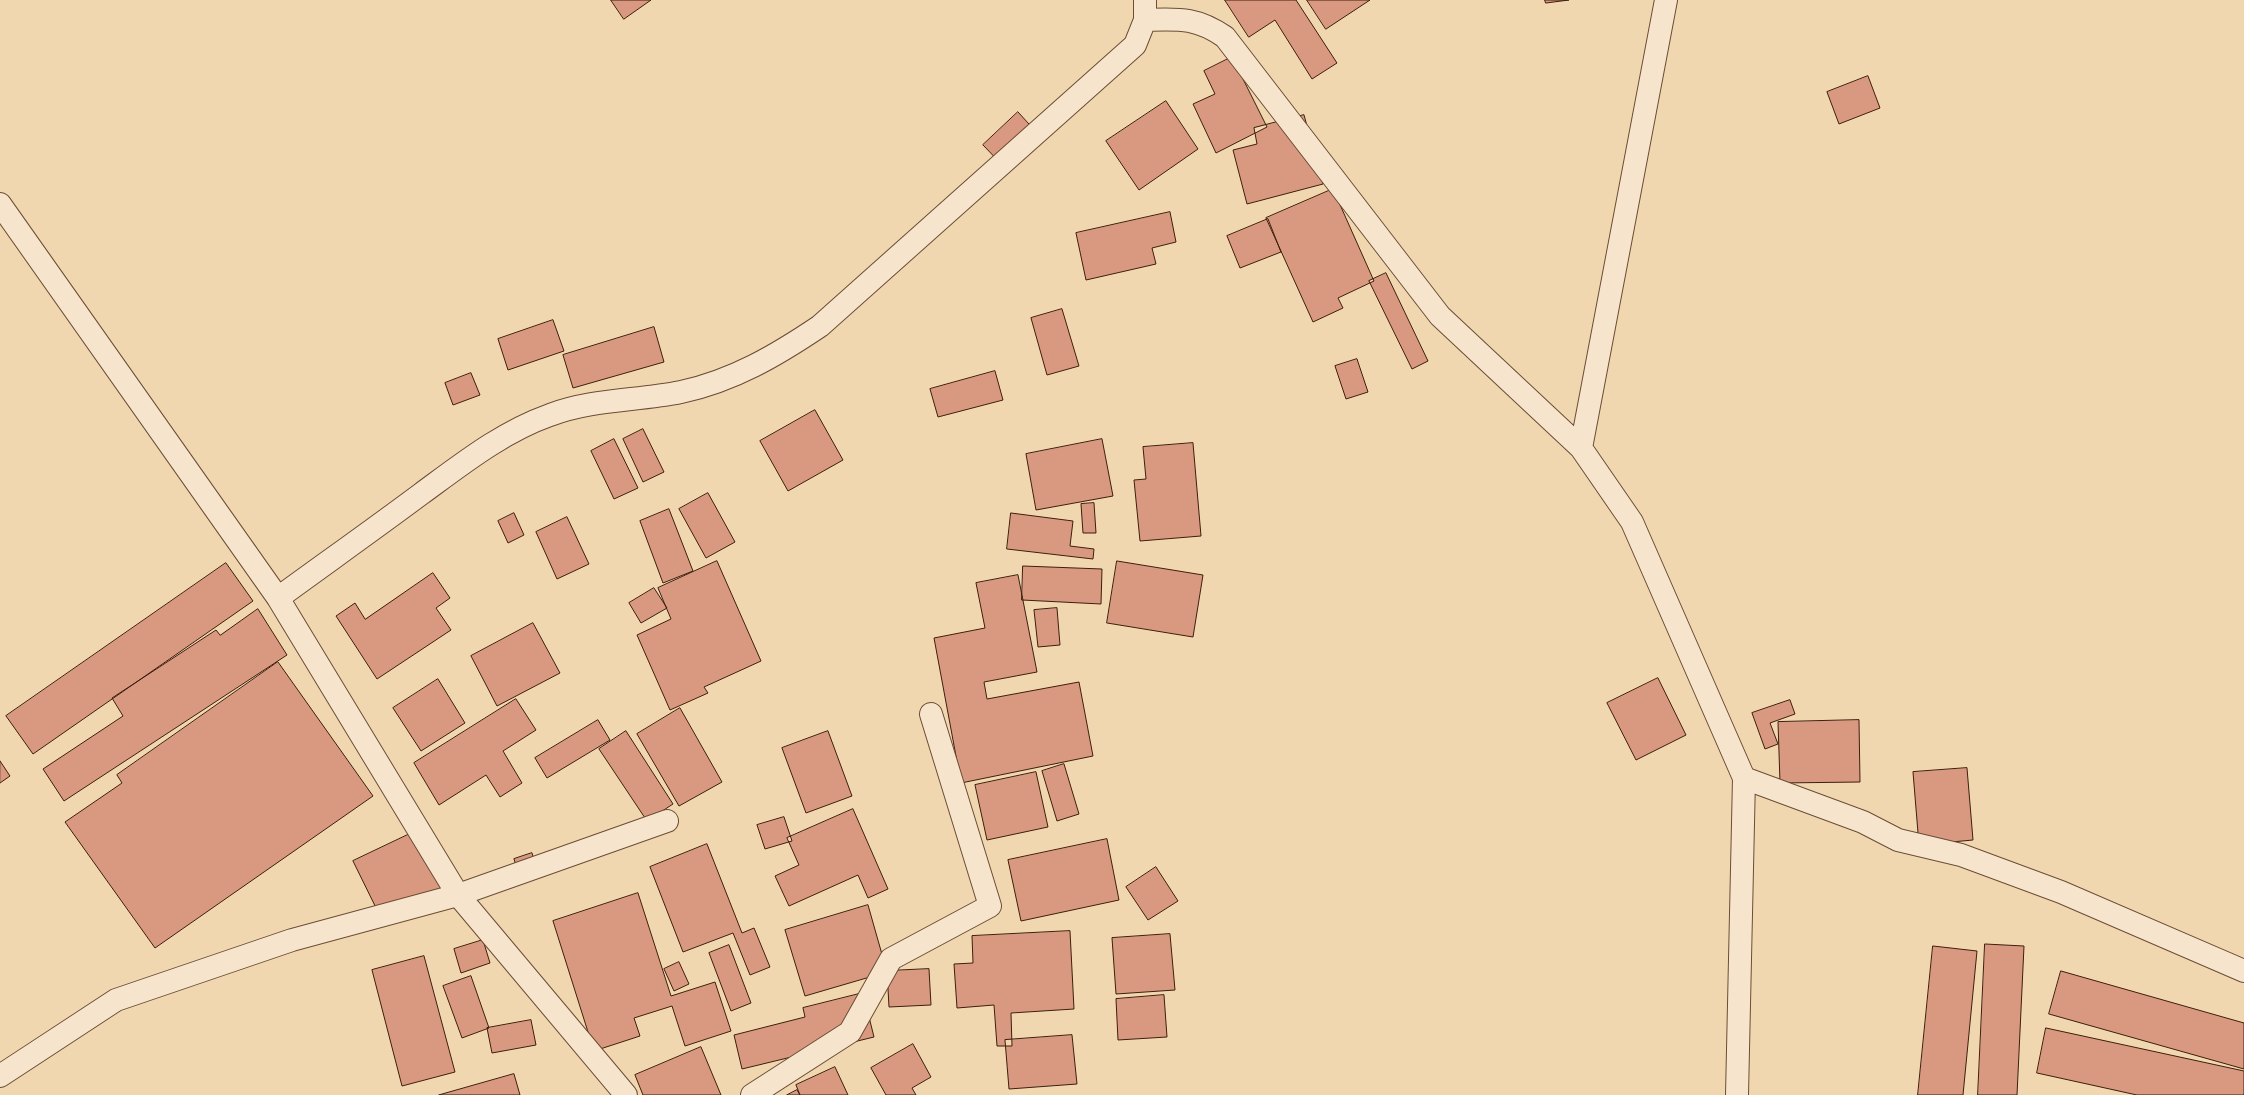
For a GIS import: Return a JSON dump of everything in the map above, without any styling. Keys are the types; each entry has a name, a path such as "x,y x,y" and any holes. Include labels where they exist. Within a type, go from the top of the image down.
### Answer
{"street":[{"path":"1581,448 1666,0"},
{"path":"278,598 477,453 525,425 582,405 681,392 715,383 747,370 785,350 820,326 1136,45 1145,10 1191,20 1209,26 1225,37 1440,316 1581,448 1632,522 1744,778 1737,1095"},
{"path":"0,204 278,598 458,895 626,1095"},
{"path":"752,1095 850,1032 891,959 990,906 931,714"},
{"path":"1744,778 1863,822 1898,840 1961,855 2062,892 2244,970"},
{"path":"0,1076 116,1000 292,940 458,895 667,821"}],"building":[{"path":"611,0 651,0 624,19"},
{"path":"1225,0 1296,0 1337,63 1312,79 1275,20 1249,37"},
{"path":"1307,0 1370,0 1326,29"},
{"path":"1545,0 1569,0 1546,3"},
{"path":"1232,57 1267,127 1216,153 1193,104 1215,94 1204,71"},
{"path":"1868,76 1880,108 1839,124 1827,92"},
{"path":"1166,101 1198,149 1139,190 1106,141"},
{"path":"1018,112 1039,135 1005,168 983,145"},
{"path":"1304,115 1323,184 1247,204 1233,150 1257,144 1254,128"},
{"path":"1333,189 1374,281 1338,298 1343,308 1313,322 1266,218"},
{"path":"1170,212 1176,242 1152,248 1156,264 1086,280 1076,233"},
{"path":"1268,219 1281,252 1240,268 1227,236"},
{"path":"1386,273 1428,361 1412,369 1369,281"},
{"path":"1062,309 1079,366 1047,375 1031,318"},
{"path":"553,320 564,351 508,370 498,339"},
{"path":"654,327 664,362 573,388 563,355"},
{"path":"1357,359 1368,392 1346,399 1335,366"},
{"path":"995,371 1003,400 938,417 930,389"},
{"path":"471,373 480,395 453,405 445,383"},
{"path":"815,410 843,460 788,491 760,441"},
{"path":"643,429 664,472 643,482 623,439"},
{"path":"614,439 638,488 614,499 591,451"},
{"path":"1102,439 1113,496 1036,510 1026,454"},
{"path":"1193,443 1201,536 1140,541 1134,480 1146,479 1143,447"},
{"path":"708,493 735,542 706,558 679,509"},
{"path":"1094,503 1096,533 1083,533 1081,504"},
{"path":"669,509 693,571 663,583 640,521"},
{"path":"514,513 524,535 508,543 498,521"},
{"path":"1011,513 1073,521 1070,546 1094,549 1093,559 1007,549"},
{"path":"567,517 589,564 557,579 536,532"},
{"path":"717,561 761,661 704,687 708,693 670,710 637,635 671,619 658,588"},
{"path":"1117,561 1203,575 1193,637 1107,623"},
{"path":"226,563 253,601 33,754 6,716"},
{"path":"1023,566 1102,569 1101,604 1022,600"},
{"path":"433,573 450,598 436,608 451,630 377,679 336,616 355,603 365,619"},
{"path":"1018,575 1037,672 984,682 987,699 1079,682 1093,756 961,783 934,638 985,628 976,583"},
{"path":"654,588 667,608 641,623 629,603"},
{"path":"1057,608 1060,645 1038,647 1034,610"},
{"path":"258,609 287,655 64,801 43,769 123,716 112,698 216,630 220,635"},
{"path":"533,623 560,673 497,706 471,656"},
{"path":"278,662 373,796 155,948 65,822 122,783 117,775"},
{"path":"1658,678 1686,735 1636,760 1607,703"},
{"path":"438,679 465,723 421,751 393,708"},
{"path":"516,699 536,730 503,751 522,783 500,797 486,775 439,805 414,763"},
{"path":"1790,700 1795,714 1770,723 1778,744 1765,749 1752,713"},
{"path":"680,708 722,782 679,806 637,734"},
{"path":"598,720 610,740 547,778 535,758"},
{"path":"1859,720 1860,782 1780,783 1778,722"},
{"path":"626,731 673,804 647,821 599,749"},
{"path":"828,731 852,796 806,813 782,748"},
{"path":"0,761 10,776 0,783"},
{"path":"1064,764 1079,814 1057,821 1042,771"},
{"path":"1967,768 1973,840 1919,845 1913,772"},
{"path":"1036,772 1048,827 987,840 975,785"},
{"path":"853,809 888,889 868,898 858,875 789,906 775,876 799,865 787,838"},
{"path":"784,817 792,841 765,849 757,825"},
{"path":"416,831 442,888 381,918 353,861"},
{"path":"1107,839 1119,900 1021,921 1008,860"},
{"path":"707,844 742,933 754,928 770,967 750,975 733,933 683,952 650,867"},
{"path":"532,853 538,873 520,878 514,859"},
{"path":"1156,867 1178,901 1148,920 1126,887"},
{"path":"638,893 671,996 715,982 731,1031 685,1046 672,1006 634,1018 640,1036 594,1051 553,921"},
{"path":"868,905 887,972 805,996 785,930"},
{"path":"1070,931 1074,1009 1011,1013 1012,1046 997,1046 994,1005 957,1008 954,964 973,963 972,936"},
{"path":"1170,934 1175,990 1116,994 1112,938"},
{"path":"483,940 490,963 461,973 454,949"},
{"path":"1985,944 2024,946 2017,1095 1978,1095"},
{"path":"729,945 751,1003 731,1011 709,953"},
{"path":"1933,946 1977,951 1963,1095 1918,1095"},
{"path":"424,956 455,1072 402,1086 372,970"},
{"path":"679,962 689,984 674,991 664,969"},
{"path":"929,969 931,1005 889,1007 887,971"},
{"path":"2061,971 2244,1023 2244,1069 2049,1014"},
{"path":"471,976 489,1028 462,1038 443,986"},
{"path":"863,993 874,1037 742,1069 734,1035 805,1017 803,1008"},
{"path":"1164,995 1167,1037 1118,1040 1116,999"},
{"path":"531,1020 536,1045 492,1053 487,1028"},
{"path":"2046,1028 2244,1071 2244,1095 2137,1095 2037,1073"},
{"path":"1072,1035 1077,1084 1009,1089 1005,1040"},
{"path":"913,1044 931,1077 912,1088 916,1095 886,1095 871,1068"},
{"path":"701,1047 721,1095 643,1095 635,1075"},
{"path":"835,1067 848,1095 800,1095 796,1085"},
{"path":"514,1074 520,1095 439,1095"},
{"path":"797,1090 800,1095 787,1095"}]}
